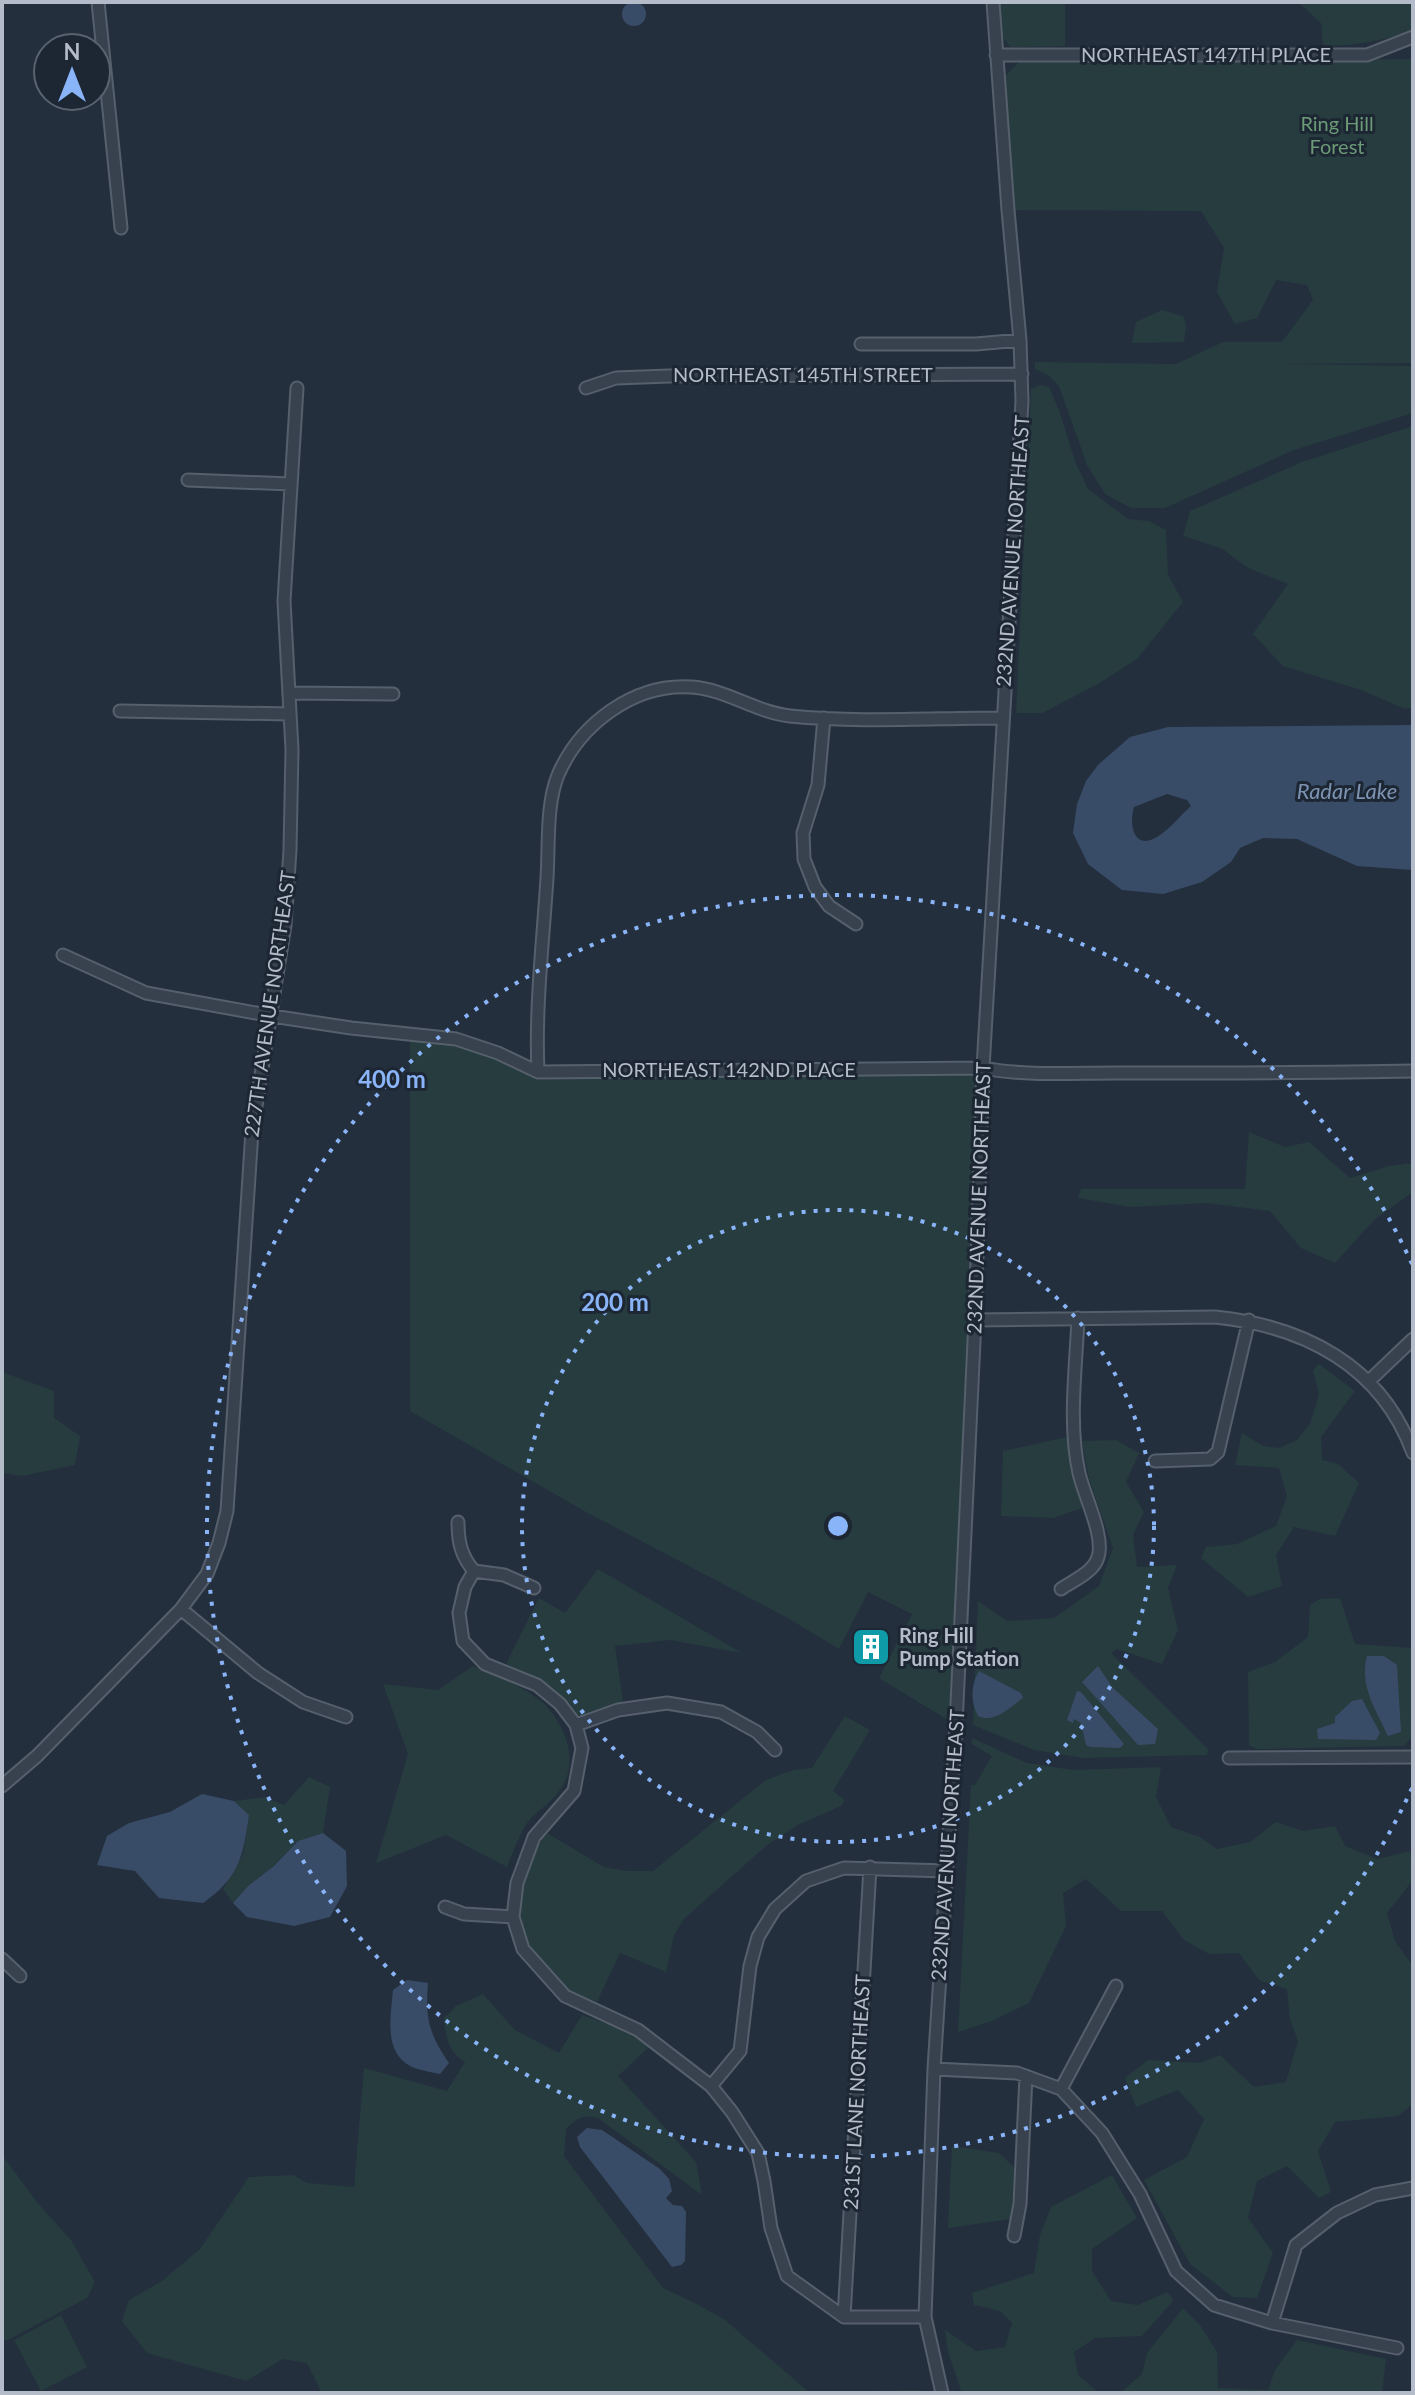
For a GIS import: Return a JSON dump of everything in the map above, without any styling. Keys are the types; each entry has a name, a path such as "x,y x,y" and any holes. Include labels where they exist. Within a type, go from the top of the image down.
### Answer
{"street":[{"path":"98,2 121,228"},
{"name":"232ND AVENUE NORTHEAST","path":"942,2393 925,2317 934,2069 956,1725 983,1068 1022,374 993,2"},
{"name":"NORTHEAST 147TH PLACE","path":"996,55 1367,55 1413,37"},
{"path":"861,344 976,344 1020,340"},
{"name":"NORTHEAST 145TH STREET","path":"586,388 616,378 669,376 1022,374"},
{"name":"227TH AVENUE NORTHEAST","path":"2,1786 37,1756 181,1609 207,1574 227,1511 252,1131 285,925 290,850 290,693 284,601 297,388"},
{"path":"188,480 291,484"},
{"path":"538,1072 537,1037 551,811 557,778 571,750 591,726 618,705 656,691 691,687 722,694 762,711 788,716 1003,718"},
{"path":"290,693 393,694"},
{"path":"120,711 290,714"},
{"path":"824,718 818,785 803,833 804,859 815,887 829,906 856,924"},
{"name":"NORTHEAST 142ND PLACE","path":"63,955 146,993 351,1028 456,1039 498,1053 538,1072 983,1068 1001,1072 1413,1071"},
{"path":"975,1320 1215,1317 1249,1320 1280,1328 1329,1351 1369,1381 1407,1436 1413,1453"},
{"path":"1061,1589 1094,1567 1100,1554 1073,1441 1078,1318"},
{"path":"1155,1461 1210,1459 1218,1452 1249,1320"},
{"path":"1369,1381 1413,1339"},
{"path":"458,1522 458,1540 463,1559 474,1571 504,1575 534,1588"},
{"path":"474,1571 465,1587 459,1613 463,1641 485,1664 537,1685 560,1704 576,1725 582,1748 574,1791 534,1837 517,1883 513,1917 523,1949 565,1996 638,2030 711,2086 758,2153 771,2228 787,2276 844,2317 925,2317"},
{"path":"181,1609 258,1673 303,1702 346,1717"},
{"path":"576,1725 618,1710 667,1703 721,1712 757,1732 775,1750"},
{"path":"1229,1758 1413,1757"},
{"name":"231ST LANE NORTHEAST","path":"844,2317 870,1867"},
{"path":"711,2086 740,2051 750,1966 758,1937 775,1909 806,1881 844,1868 947,1871"},
{"path":"445,1907 464,1914 513,1917"},
{"path":"2,1959 20,1976"},
{"path":"1061,2089 1116,1986"},
{"path":"934,2069 1017,2073 1061,2089 1102,2133 1140,2194 1176,2271 1214,2305 1272,2323 1397,2348"},
{"path":"1014,2236 1020,2204 1026,2076"},
{"path":"1272,2323 1296,2245 1337,2213 1375,2195 1413,2188"}],"green space":[{"path":"1000,2 1065,2 1065,46 1011,47 1001,36"},
{"path":"1298,2 1413,2 1413,30 1369,42 1323,46 1321,23"},
{"name":"Ring Hill Forest","path":"1413,59 1413,363 1282,364 1413,366 1413,413 1294,450 1165,508 1131,508 1105,494 1087,465 1059,386 1048,375 1035,369 1035,362 1176,364 1223,342 1282,342 1313,300 1307,285 1276,280 1257,318 1235,324 1217,292 1224,248 1201,211 1015,210 1005,76 1019,62"},
{"path":"1162,310 1183,316 1186,325 1184,342 1132,343 1136,322"},
{"path":"1040,385 1049,387 1088,489 1128,519 1149,521 1166,530 1168,575 1183,602 1137,659 1098,684 1042,713 1016,713 1031,389"},
{"path":"1413,426 1413,708 1405,709 1361,690 1283,666 1253,634 1288,584 1248,568 1221,548 1183,536 1190,511 1302,462"},
{"path":"410,1034 456,1039 538,1072 983,1068 956,1725 879,1678 912,1614 868,1592 839,1649 786,1617 586,1512 410,1411"},
{"path":"1249,1132 1285,1147 1309,1142 1350,1178 1389,1166 1413,1163 1413,1192 1374,1220 1335,1263 1301,1248 1270,1211 1207,1203 1131,1207 1078,1198 1081,1189 1245,1189"},
{"path":"1319,1364 1355,1391 1321,1437 1322,1460 1338,1464 1359,1483 1335,1536 1294,1527 1276,1555 1282,1586 1248,1597 1201,1558 1206,1547 1237,1544 1276,1526 1287,1496 1279,1468 1235,1465 1242,1433 1263,1446 1279,1448 1297,1440 1310,1424 1319,1395 1313,1370"},
{"path":"2,1372 54,1391 54,1418 80,1436 75,1465 22,1476 2,1473"},
{"path":"1067,1437 1082,1508 1053,1518 1001,1516 1003,1451"},
{"path":"1116,1440 1139,1453 1126,1482 1144,1512 1133,1535 1137,1567 1177,1565 1168,1588 1178,1630 1162,1664 1117,1649 1111,1653 1208,1749 1207,1755 1083,1758 1034,1750 973,1725 978,1601 1007,1621 1054,1618 1099,1586 1113,1548 1089,1479 1082,1441"},
{"path":"598,1569 742,1653 670,1640 615,1646 623,1701 581,1717 577,1715 556,1691 506,1664 539,1598 565,1613"},
{"path":"1340,1598 1355,1644 1412,1648 1411,1738 1404,1746 1257,1749 1249,1745 1248,1672 1275,1662 1308,1637 1310,1605 1320,1599"},
{"path":"473,1666 527,1691 543,1703 558,1721 569,1754 567,1776 562,1787 528,1822 507,1867 446,1835 376,1863 408,1754 383,1684 438,1690"},
{"path":"845,1716 870,1730 833,1791 845,1800 841,1806 798,1825 767,1845 684,1919 674,1935 666,1972 620,1953 597,2002 562,1987 550,1976 526,1945 520,1917 527,1872 547,1833 604,1867 653,1871 766,1780 793,1770 812,1768"},
{"path":"972,1738 1027,1763 1073,1770 1161,1767 1156,1797 1171,1827 1200,1837 1217,1849 1250,1842 1276,1822 1303,1831 1335,1826 1345,1846 1378,1859 1410,1851 1413,1880 1387,1913 1395,1941 1413,1966 1413,2104 1398,2116 1335,2122 1318,2151 1331,2192 1319,2198 1287,2166 1257,2181 1248,2218 1273,2253 1257,2298 1233,2297 1190,2264 1144,2180 1187,2157 1204,2119 1178,2090 1136,2107 1125,2078 1148,2060 1200,2063 1220,2055 1254,2087 1286,2082 1298,2041 1290,2019 1287,1989 1259,1980 1239,1953 1209,1954 1184,1940 1162,1911 1121,1911 1086,1879 1063,1893 1066,1926 1029,2003 992,2021 958,2032 971,1785 975,1785 992,1756 972,1744"},
{"path":"309,1777 330,1787 323,1833 298,1841 233,1903 223,1889 243,1855 249,1815 234,1801 265,1797 284,1805"},
{"path":"483,1994 515,2030 559,2053 582,2015 628,2031 649,2047 618,2076 696,2162 702,2195 598,2118 580,2118 566,2129 564,2156 663,2288 725,2320 809,2392 919,2390 921,2393 322,2393 307,2363 283,2359 246,2381 147,2353 122,2321 129,2300 162,2281 200,2249 249,2177 293,2175 307,2183 354,2187 364,2068 447,2091 465,2062 455,2054 449,2043 444,2018 456,2006"},
{"path":"952,2146 999,2153 1015,2168 1011,2219 948,2228"},
{"path":"3,2156 36,2201 71,2240 95,2282 87,2298 6,2341 2,2337"},
{"path":"1112,2175 1137,2218 1092,2249 1092,2271 1111,2301 1138,2305 1167,2292 1174,2300 1142,2336 1095,2338 1074,2352 1078,2375 1099,2393 962,2393 948,2352 945,2330 976,2351 1005,2347 1012,2323 1000,2311 974,2305 972,2293 1034,2273 1040,2235 1051,2207"},
{"path":"1183,2308 1200,2325 1217,2352 1218,2388 1268,2390 1275,2370 1297,2340 1386,2359 1382,2393 1120,2393 1142,2374 1147,2353"},
{"path":"61,2315 87,2367 41,2391 14,2340"}],"water":[{"path":"634,2 643,5 646,14 643,23 634,26 625,23 622,14 625,5"},
{"name":"Radar Lake","path":"1413,725 1413,870 1357,866 1297,839 1263,838 1240,848 1231,862 1202,882 1163,894 1122,890 1088,864 1073,833 1077,804 1086,781 1098,765 1130,737 1168,727","holes":["1167,794 1187,800 1191,806 1157,837 1143,841 1135,834 1132,821 1134,807"]},
{"path":"1367,1656 1384,1656 1397,1665 1401,1732 1388,1736 1374,1707 1365,1678"},
{"path":"1098,1666 1113,1688 1158,1729 1155,1744 1138,1745 1082,1682"},
{"path":"979,1671 1021,1693 1023,1698 996,1716 978,1716 972,1693"},
{"path":"1077,1691 1124,1744 1120,1748 1086,1745 1081,1723 1074,1719 1073,1723 1067,1720"},
{"path":"1362,1699 1380,1733 1376,1740 1318,1739 1317,1729 1335,1723 1335,1717 1352,1701"},
{"path":"202,1794 234,1801 249,1815 241,1855 232,1875 203,1903 159,1898 135,1871 97,1865 107,1836 129,1823 170,1812"},
{"path":"323,1833 346,1851 347,1886 330,1917 294,1926 247,1917 233,1903 298,1841"},
{"path":"407,1980 428,1983 430,2025 449,2063 440,2074 410,2066 401,2059 392,2042 390,2021 393,1990"},
{"path":"587,2128 602,2130 660,2169 669,2179 672,2191 666,2198 673,2205 682,2206 686,2212 685,2261 681,2265 672,2267 580,2147 577,2137"}],"place":[{"name":"Ring Hill Pump Station","path":"871,1647"}]}
